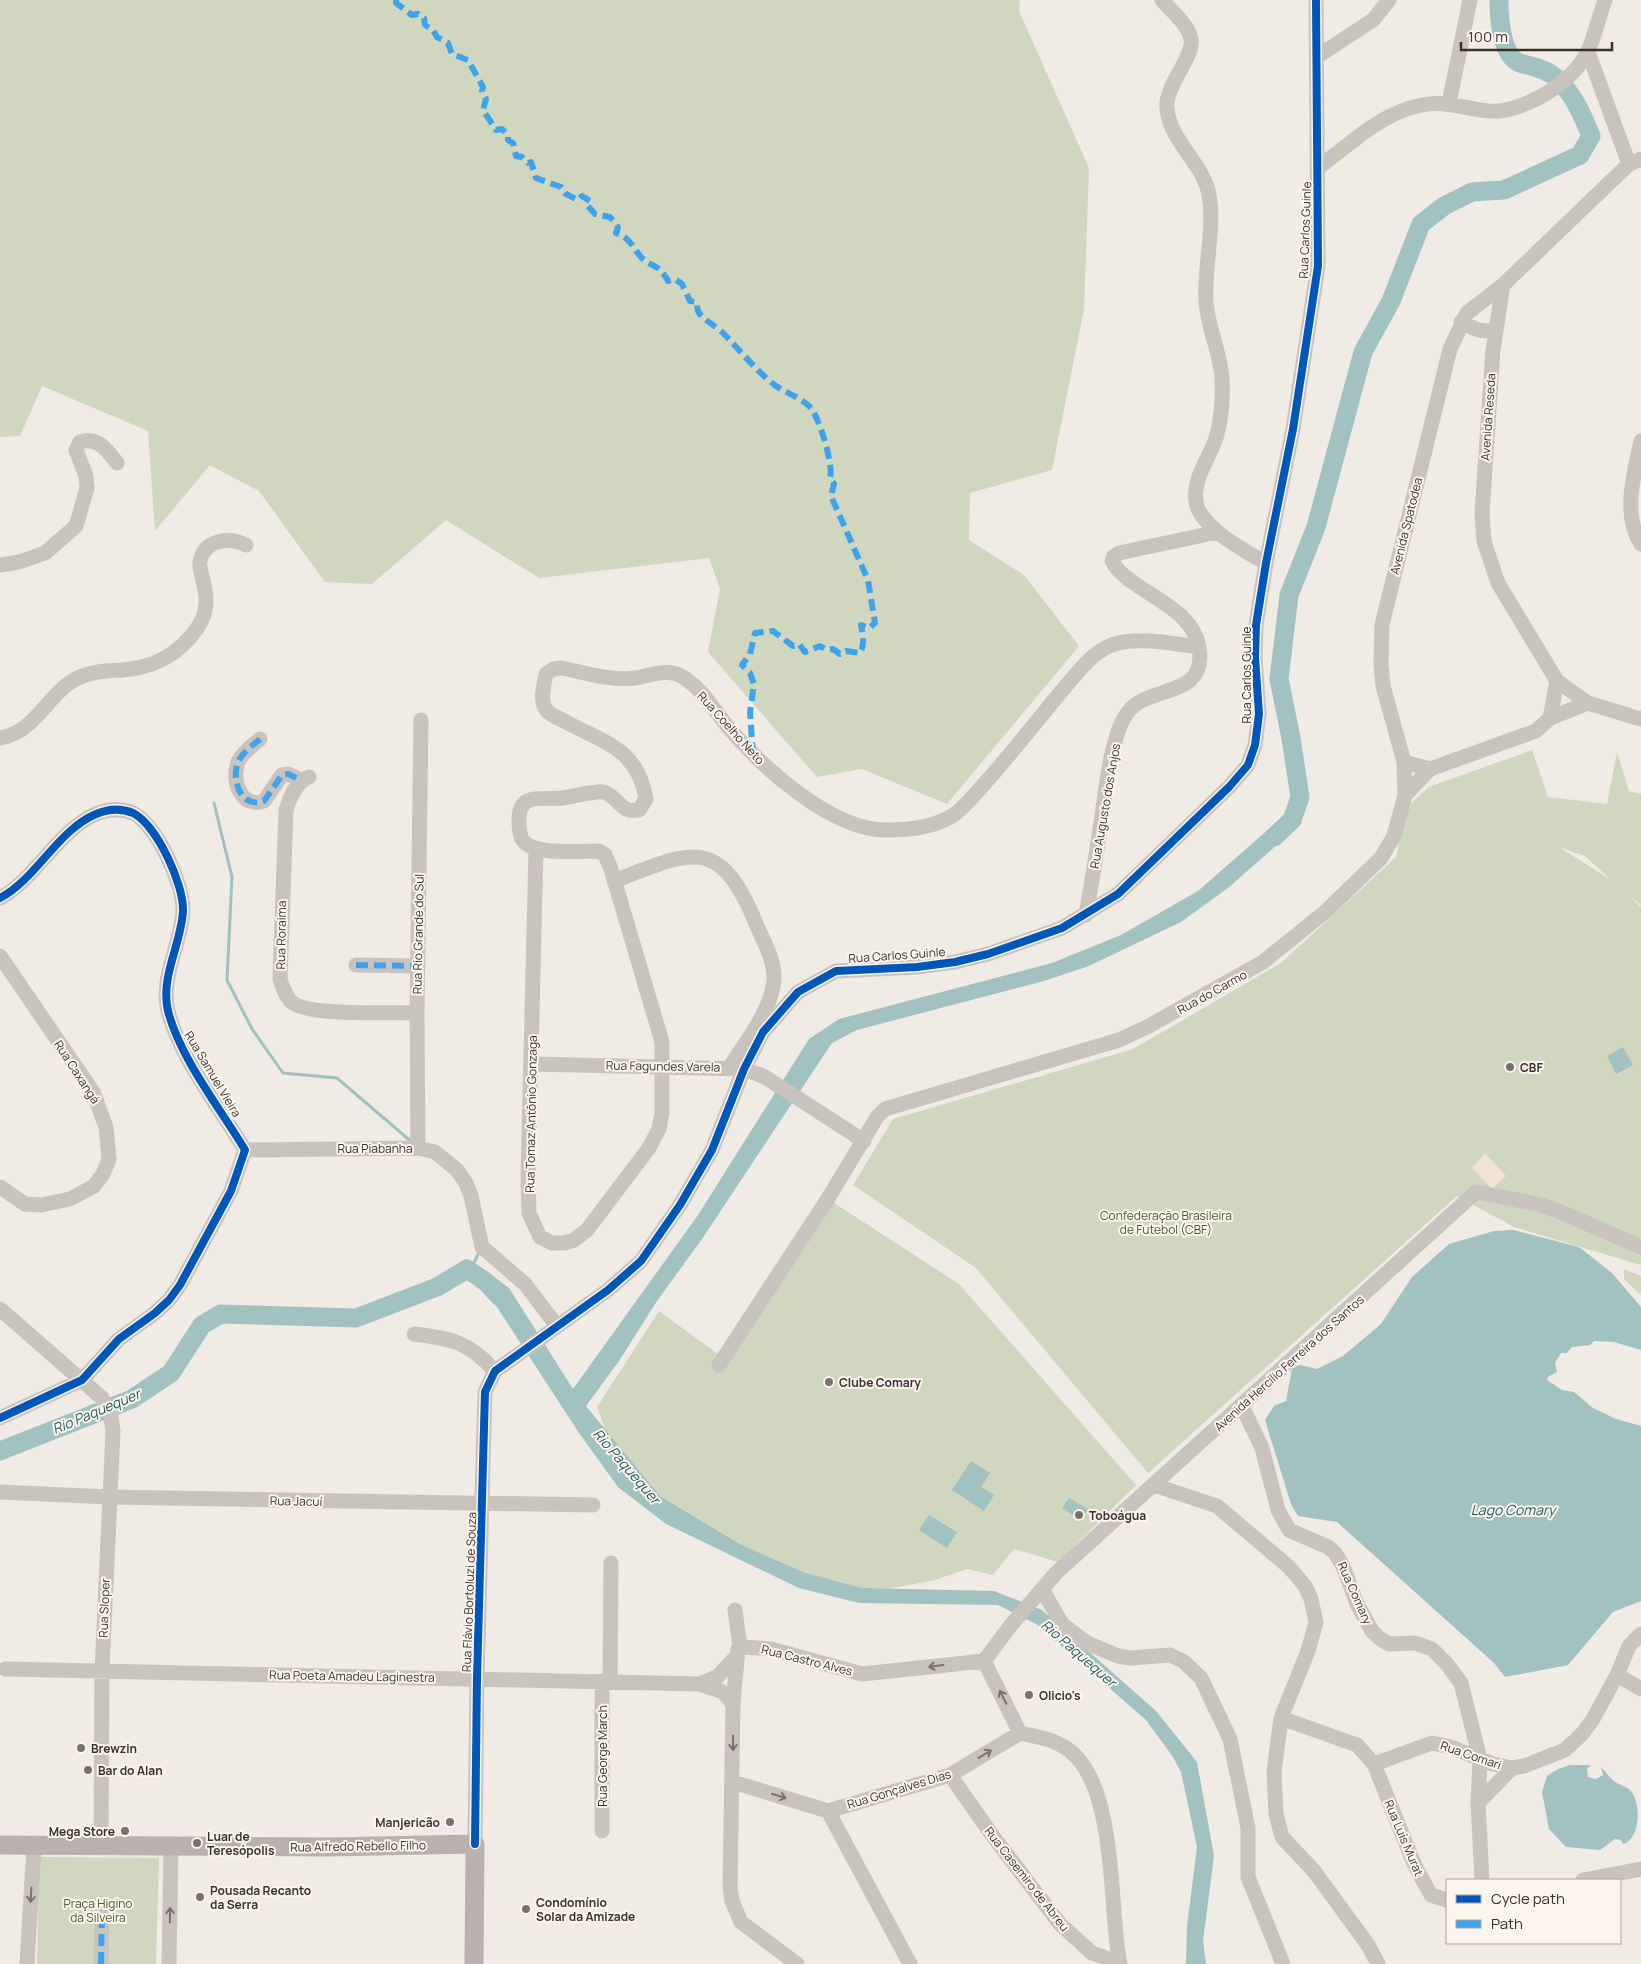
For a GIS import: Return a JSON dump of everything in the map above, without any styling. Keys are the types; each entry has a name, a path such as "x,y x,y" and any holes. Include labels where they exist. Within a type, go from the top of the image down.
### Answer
{"main road":[{"name":"Rua Alfredo Rebello Filho","path":"0,1845 329,1847 475,1844"},
{"name":"Rua Flávio Bortoluzi de Souza","path":"474,1964 475,1844"}],"street":[{"path":"1162,0 1182,23 1191,39 1191,49 1170,89 1166,108 1170,126 1208,189 1210,213 1206,298 1207,316 1222,375 1222,403 1215,440 1201,473 1196,491 1197,504 1200,512 1218,532 1266,563"},
{"name":"Rua Carlos Guinle","path":"737,1068 763,1032 798,992 824,976 843,970 917,967 955,962 1035,938 1086,915 1118,894 1131,882 1229,787 1252,757 1259,714 1255,657 1256,625 1266,563 1293,429 1318,266 1318,56 1316,0"},
{"path":"1318,56 1373,20 1389,0"},
{"path":"1449,102 1470,0"},
{"path":"1318,168 1386,117 1420,105 1449,102 1487,111 1505,111 1526,105 1568,76 1588,52 1605,0"},
{"path":"1503,285 1635,161 1588,52"},
{"name":"Avenida Spatodea","path":"1405,795 1404,762 1383,686 1380,664 1382,625 1450,349 1461,322 1467,313 1503,285"},
{"name":"Avenida Reseda","path":"1503,285 1496,332 1482,513 1484,541 1498,583 1557,681 1588,703 1641,719"},
{"path":"1461,322 1478,330 1496,332"},
{"path":"0,565 19,562 45,553 76,526 87,488 86,476 76,450 80,442 88,440 97,441 117,463"},
{"path":"1641,441 1632,482 1631,515 1635,535 1641,544"},
{"path":"1199,647 1195,635 1172,607 1118,570 1112,561 1113,556 1119,553 1218,532"},
{"path":"0,738 8,737 24,727 71,682 79,677 106,670 146,667 172,655 191,637 203,618 207,606 200,561 206,550 216,542 225,540 238,541 246,545"},
{"name":"Rua Coelho Neto","path":"536,850 527,845 520,832 519,816 527,801 534,798 560,799 601,791 608,794 626,811 632,812 639,810 646,799 642,777 625,755 604,740 567,723 546,710 543,702 544,683 546,674 553,669 562,668 621,679 660,673 680,676 705,698 728,728 780,780 830,812 857,826 887,830 920,828 954,814 1010,755 1086,662 1102,649 1131,641 1199,647"},
{"name":"Rua Augusto dos Anjos","path":"1086,915 1108,777 1124,718 1130,710 1144,700 1183,686 1191,680 1196,672 1199,647"},
{"path":"1550,718 1557,681"},
{"name":"Rua do Carmo","path":"719,1365 829,1197 877,1117 885,1110 896,1104 1119,1040 1149,1026 1263,962 1324,912 1381,858 1394,836 1405,795 1430,769 1536,731 1550,718 1588,703"},
{"name":"Rua Rio Grande do Sul","path":"418,1148 417,1013 421,720"},
{"name":"Rua Roraima","path":"260,739 245,752 238,762 237,786 244,799 251,803 264,801 282,775 288,774 305,779 290,798 283,830 280,979 285,992 292,1003 310,1010 417,1013"},
{"path":"1404,762 1430,769"},
{"name":"Rua Samuel Vieira","path":"0,898 30,874 79,825 96,814 115,809 133,814 148,825 173,870 183,910 167,979 168,1009 174,1030 184,1051 245,1150"},
{"name":"Rua Tomaz Antônio Gonzaga","path":"536,850 599,851 608,860 614,881 662,1042 662,1114 659,1130 649,1148 587,1230 574,1240 564,1243 552,1243 540,1237 530,1213 528,1178 536,850"},
{"path":"614,881 671,860 694,856 708,859 722,866 739,887 772,962 774,977 771,996 737,1068"},
{"name":"Rua Caxangá","path":"0,956 93,1092 106,1127 109,1159 103,1174 94,1186 70,1199 41,1206 25,1204 0,1188"},
{"path":"356,966 418,966"},
{"name":"Rua Fagundes Varela","path":"532,1064 737,1068 765,1077 864,1141"},
{"name":"Rua Flávio Bortoluzi de Souza","path":"475,1844 477,1678 484,1505 485,1392 495,1371 625,1276 660,1236 712,1150 737,1068"},
{"name":"Rua Piabanha","path":"245,1150 418,1148 435,1152 457,1170 466,1183 471,1196 482,1247 525,1284 551,1330"},
{"path":"0,1418 82,1380 107,1349 162,1307 180,1285 230,1191 245,1150"},
{"name":"Avenida Hercílio Ferreira dos Santos","path":"984,1661 1042,1589 1476,1192 1556,1210 1641,1247"},
{"name":"Rua Sloper","path":"0,1309 102,1398 111,1416 113,1431 102,1671 101,1847"},
{"path":"414,1334 446,1339 465,1345 495,1371"},
{"name":"Rua Comary","path":"1242,1406 1262,1448 1283,1522 1289,1530 1328,1546 1335,1553 1343,1566 1357,1604 1372,1631 1379,1638 1389,1644 1423,1644 1432,1649 1447,1664 1461,1683 1465,1694 1471,1730 1480,1759 1478,1803 1482,1879"},
{"path":"1154,1485 1217,1506 1289,1567 1305,1586 1315,1609 1316,1622 1308,1651 1281,1718 1275,1759 1274,1792 1282,1837 1314,1870 1368,1945 1378,1964"},
{"name":"Rua Jacuí","path":"0,1492 109,1497 484,1505 593,1505"},
{"name":"Rua George March","path":"602,1831 611,1563"},
{"path":"1042,1589 1062,1624 1087,1644 1118,1656 1131,1658 1170,1655 1183,1661 1201,1678 1230,1739 1248,1828 1248,1877 1282,1964"},
{"path":"735,1610 738,1652 733,1704 730,1886 736,1914 754,1933 797,1964"},
{"name":"Rua Comari","path":"1374,1764 1432,1743 1441,1744 1503,1767 1512,1768 1542,1759 1573,1744 1593,1718 1617,1675 1629,1646 1641,1634"},
{"name":"Rua Castro Alves","path":"738,1652 771,1649 862,1674 984,1661"},
{"name":"Rua Poeta Amadeu Laginestra","path":"699,1684 717,1677 738,1652"},
{"path":"984,1661 1020,1733 1061,1745 1073,1753 1096,1788 1108,1852 1120,1964"},
{"name":"Rua Poeta Amadeu Laginestra","path":"5,1669 699,1684 724,1692 733,1704"},
{"path":"1617,1675 1641,1689"},
{"path":"1281,1718 1357,1745 1374,1764"},
{"name":"Rua Gonçalves Dias","path":"828,1811 950,1775 1020,1733"},
{"name":"Rua Luís Murat","path":"1374,1764 1420,1877 1431,1895 1446,1900"},
{"path":"1478,1803 1512,1768"},
{"name":"Rua Casemiro de Abreu","path":"950,1775 992,1835 1060,1924 1092,1953 1120,1964"},
{"path":"733,1782 828,1811 910,1964"},
{"path":"27,1964 34,1846"},
{"path":"169,1964 171,1846"},
{"path":"1588,1879 1641,1869"},
{"path":"102,1914 102,1964"}],"green space":[{"path":"0,0 1020,0 1019,11 1089,168 1084,309 1052,470 970,493 969,540 1024,575 1079,646 947,804 862,769 817,777 708,652 720,589 709,558 539,578 446,520 372,584 325,582 259,491 210,465 155,531 148,431 42,386 20,436 0,437"},
{"name":"Confederação Brasileira de Futebol (CBF)","path":"1532,750 1548,797 1607,804 1617,752 1629,791 1641,794 1641,905 1627,894 1641,907 1641,1265 1514,1227 1457,1196 1148,1473 976,1268 853,1185 893,1119 1133,1049 1281,963 1396,857 1407,807 1429,787","holes":["1559,847 1585,856 1611,880"]},
{"name":"Clube Comary","path":"828,1199 959,1284 1136,1485 1058,1562 1014,1549 993,1575 967,1569 935,1580 882,1590 862,1588 803,1572 740,1544 660,1496 606,1432 597,1407 659,1311 722,1357"},
{"path":"1624,1269 1641,1276 1641,1295 1624,1279"},
{"name":"Praça Higino da Silveira","path":"39,1857 159,1858 156,1964 37,1964"}],"shaded area":[{"path":"1485,1153 1506,1176 1492,1189 1472,1168"}],"water":[{"path":"1285,815 1302,823 1228,888 1181,922 1089,966 1044,981 857,1030 832,1043 702,1239 657,1301 619,1361 586,1406 660,1496 740,1544 803,1572 862,1588 994,1591 1042,1610 1156,1711 1197,1762 1214,1856 1203,1941 1206,1964 1186,1964 1187,1926 1197,1847 1181,1772 1173,1757 1146,1720 1036,1624 998,1605 859,1603 799,1588 666,1524 618,1487 579,1433 495,1304 478,1287 489,1273 509,1288 573,1389 698,1215 809,1039 839,1019 1052,963 1121,935 1198,891"},
{"path":"1623,1047 1633,1065 1616,1074 1607,1056"},
{"name":"Lago Comary","path":"1513,1230 1579,1247 1612,1273 1641,1307 1641,1350 1614,1342 1594,1341 1590,1345 1572,1347 1567,1353 1561,1353 1555,1363 1557,1372 1548,1377 1547,1380 1562,1390 1574,1392 1593,1408 1616,1419 1641,1426 1641,1601 1613,1612 1568,1665 1505,1677 1494,1663 1337,1522 1298,1516 1291,1504 1265,1420 1274,1406 1286,1401 1292,1368 1300,1365 1317,1369 1343,1356 1381,1324 1412,1277 1449,1244 1494,1231"},
{"path":"971,1461 990,1473 981,1487 994,1495 984,1511 952,1490"},
{"name":"Toboágua","path":"1069,1498 1088,1509 1082,1521 1062,1508"},
{"path":"929,1515 957,1532 947,1548 919,1530"},
{"path":"1570,1765 1591,1765 1587,1769 1588,1777 1596,1779 1603,1775 1601,1767 1610,1778 1631,1791 1638,1812 1636,1828 1629,1841 1623,1844 1621,1840 1615,1839 1600,1850 1566,1847 1549,1829 1542,1792 1547,1776 1558,1769"}],"waterway":[{"path":"1274,837 1292,820 1300,797 1279,679 1289,595 1316,527 1363,352 1391,301 1421,224 1444,206 1472,192 1504,190 1580,155 1591,136 1576,104 1561,83 1547,72 1520,63 1509,53 1502,35 1499,0"},
{"path":"214,803 232,877 227,980 252,1029 283,1073 337,1078 413,1143"},
{"path":"467,1269 473,1265 480,1250"},
{"name":"Rio Paquequer","path":"0,1451 132,1399 171,1373 202,1325 221,1314 356,1318 437,1287 467,1269 486,1282 500,1297"}],"marked path":[{"path":"396,0 396,3 412,15 418,14 424,18 425,25 433,30 437,37 448,43 452,54 468,60 483,87 482,91 486,99 483,110 496,130 502,129 508,135 508,140 513,143 516,156 522,157 528,163 531,162 536,178 561,187 566,194 578,200 582,196 590,201 588,206 595,214 610,217 618,227 616,233 628,240 641,257 658,268 668,281 675,279 682,284 690,301 697,302 699,313 723,333 776,386 802,400 809,406 817,419 828,452 830,478 834,484 831,496 868,580 875,623 869,628 861,625 863,643 860,653 846,651 840,654 833,649 827,650 820,646 805,652 799,644 793,646 773,631 755,633 750,654 742,665 750,673 754,684 750,712 753,754"},
{"path":"260,739 240,759 236,769 237,785 244,797 249,801 264,801 282,775 288,774 301,780"},
{"path":"356,965 418,966"},
{"path":"101,1964 102,1913"}],"cycle path":[{"path":"475,1844 477,1678 485,1392 495,1371 608,1290 641,1261 680,1205 712,1150 744,1069 763,1032 798,992 836,971 917,967 955,962 988,954 1062,928 1118,894 1229,787 1248,765 1255,745 1259,714 1255,657 1256,625 1266,563 1293,429 1318,266 1316,0"},
{"path":"0,898 25,879 58,843 82,821 110,810 124,810 133,813 142,820 160,842 174,872 182,900 183,911 179,936 167,986 168,1011 174,1029 191,1065 245,1150 231,1191 180,1285 169,1300 155,1313 119,1339 82,1380 0,1418"}],"place":[{"name":"CBF","path":"1510,1067"},
{"name":"Clube Comary","path":"829,1382"},
{"name":"Toboágua","path":"1079,1515"},
{"name":"Olicio's","path":"1029,1695"},
{"name":"Brewzin","path":"81,1748"},
{"name":"Bar do Alan","path":"88,1770"},
{"name":"Manjericão","path":"450,1822"},
{"name":"Mega Store","path":"125,1831"},
{"name":"Luar de Teresópolis","path":"197,1843"},
{"name":"Pousada Recanto da Serra","path":"200,1897"},
{"name":"Condomínio Solar da Amizade","path":"526,1909"}]}
